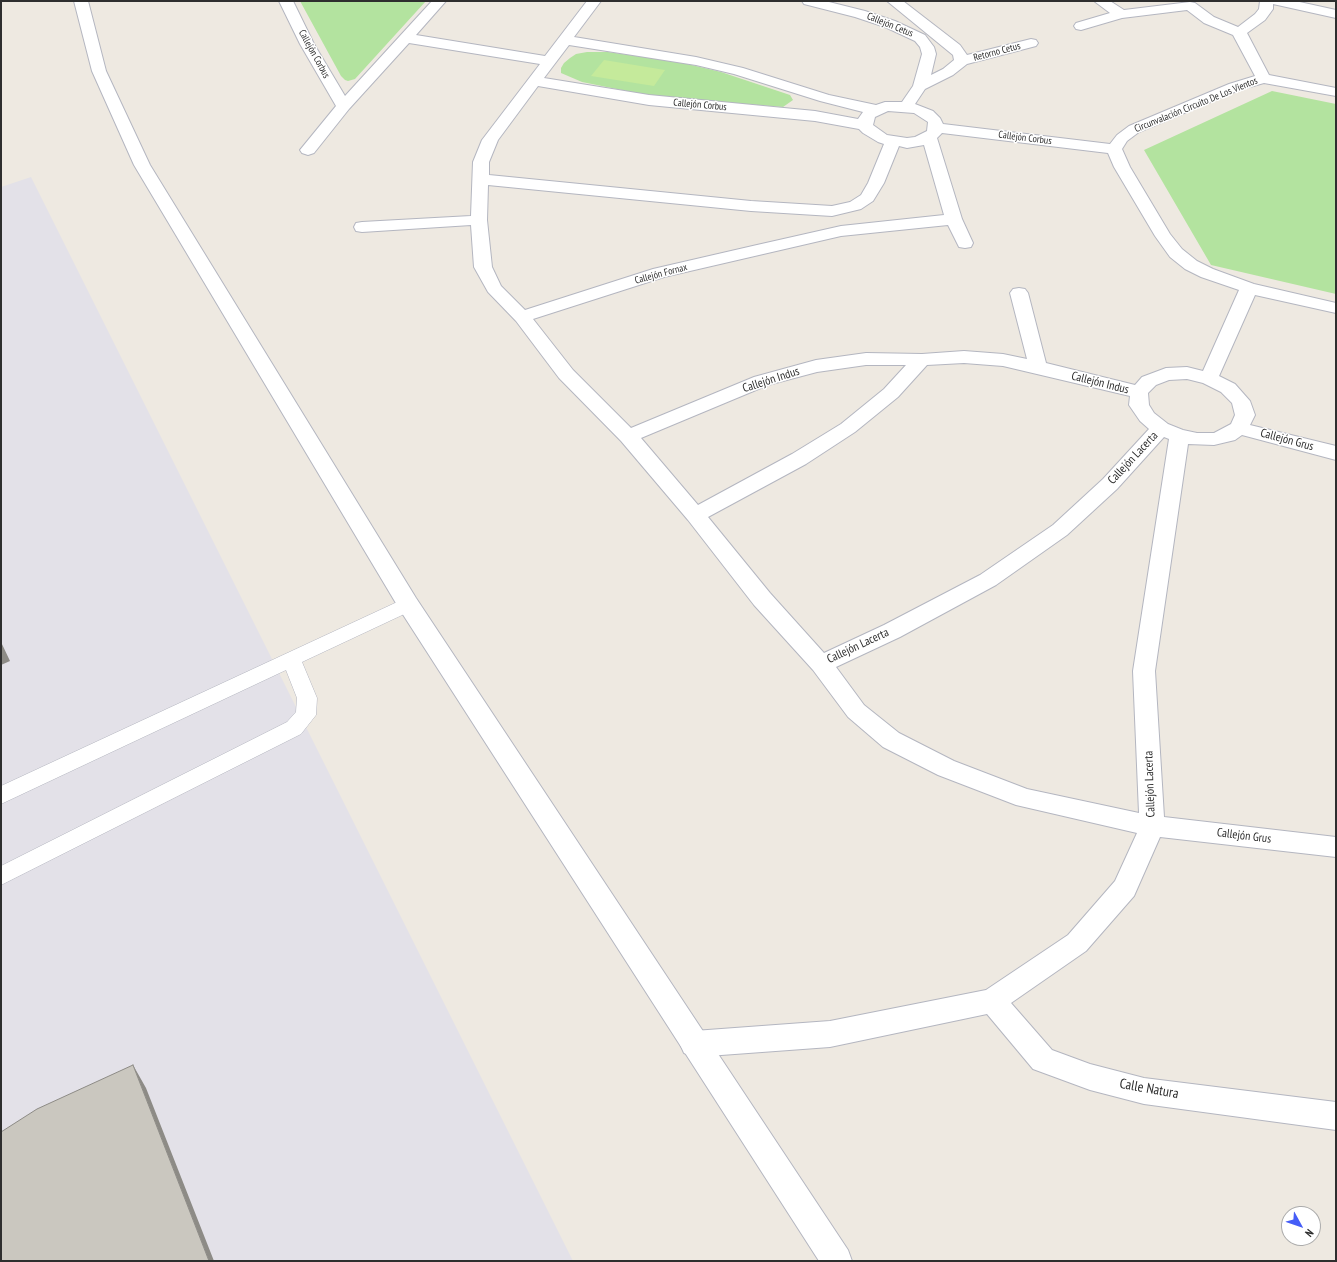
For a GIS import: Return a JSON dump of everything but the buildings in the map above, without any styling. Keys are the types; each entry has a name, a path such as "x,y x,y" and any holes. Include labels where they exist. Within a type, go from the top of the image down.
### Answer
{"street":[{"path":"81,1 99,71 142,165 408,604 534,794 694,1044 837,1261"},
{"name":"Callejón Corbus","path":"286,1 307,44 344,106"},
{"path":"308,150 344,106 439,1"},
{"name":"Callejón Cetus","path":"809,1 875,19 920,38 927,46 929,54 920,86 906,107"},
{"name":"Callejón Cetus","path":"894,1 935,32 960,55 962,61 948,72 920,86"},
{"path":"1101,1 1121,14"},
{"path":"1239,32 1251,25 1260,17 1266,9 1267,1"},
{"path":"1276,1 1336,14"},
{"path":"593,3 490,140 481,162 480,179 479,220 483,267 494,288 522,317 566,374 628,436 695,515 799,459 848,428 892,393 922,360"},
{"path":"1081,26 1121,14 1195,3 1209,20 1239,32 1264,78"},
{"path":"920,38 935,32"},
{"path":"406,38 550,61"},
{"path":"566,40 696,61 738,71 800,91 876,110"},
{"name":"Retorno Cetus","path":"962,61 1031,43"},
{"name":"Circunvalación Circuito De Los Vientos","path":"1114,149 1122,138 1134,129 1234,87 1264,78 1336,92"},
{"name":"Callejón Corbus","path":"535,81 649,100 816,116 865,124"},
{"path":"779,112 796,109 804,104 806,98 800,91"},
{"path":"933,132 913,142 894,142 874,135 868,130 865,124 869,114 876,110 906,107 928,114 935,121 933,132 954,219 965,243"},
{"name":"Callejón Corbus","path":"933,132 1114,149"},
{"path":"480,179 751,206 832,211 854,206 867,198 876,183 894,142"},
{"path":"1114,149 1122,167 1144,204 1176,253 1191,265 1207,273 1249,288 1336,308"},
{"path":"377,215 415,224"},
{"name":"Callejón Fornax","path":"522,317 659,273 757,250 841,232 899,224 954,219"},
{"path":"362,227 479,220"},
{"path":"1209,378 1249,288"},
{"path":"1019,293 1038,367"},
{"name":"Callejón Indus","path":"628,436 760,381 816,366 866,359 922,360 964,357 1003,360 1140,392"},
{"path":"1187,373 1209,378 1228,388 1241,401 1245,415 1239,428 1228,435 1214,439 1197,439 1170,432 1147,417 1140,404 1140,392 1149,381 1166,374 1187,373"},
{"name":"Callejón Grus","path":"1239,428 1336,453"},
{"name":"Callejón Lacerta","path":"695,515 762,599 821,664 856,711 891,740 946,768 1025,798 1152,826 1144,672 1170,432"},
{"name":"Callejón Lacerta","path":"821,664 892,631 988,580 1054,534 1170,432"},
{"path":"694,1044 830,1034 992,1001 1077,942 1125,888 1152,826"},
{"name":"Callejón Grus","path":"1152,826 1336,847"},
{"name":"Calle Natura","path":"992,1001 1043,1060 1090,1077 1144,1091 1336,1116"}],"lane":[{"path":"1,795 408,604"},
{"path":"1,876 294,728 306,715 307,698 291,658"}],"shaded area":[{"path":"31,177 573,1261 1,1261 1,187"}],"green space":[{"path":"300,1 426,1 355,79 348,81 341,76"},
{"path":"587,52 608,52 679,62 721,72 790,95 793,100 783,107 656,97 582,82 561,73 561,68 564,63 570,58 576,54"},
{"path":"604,60 665,70 654,86 591,76"},
{"path":"1272,91 1336,104 1336,294 1211,265 1144,150"}]}
